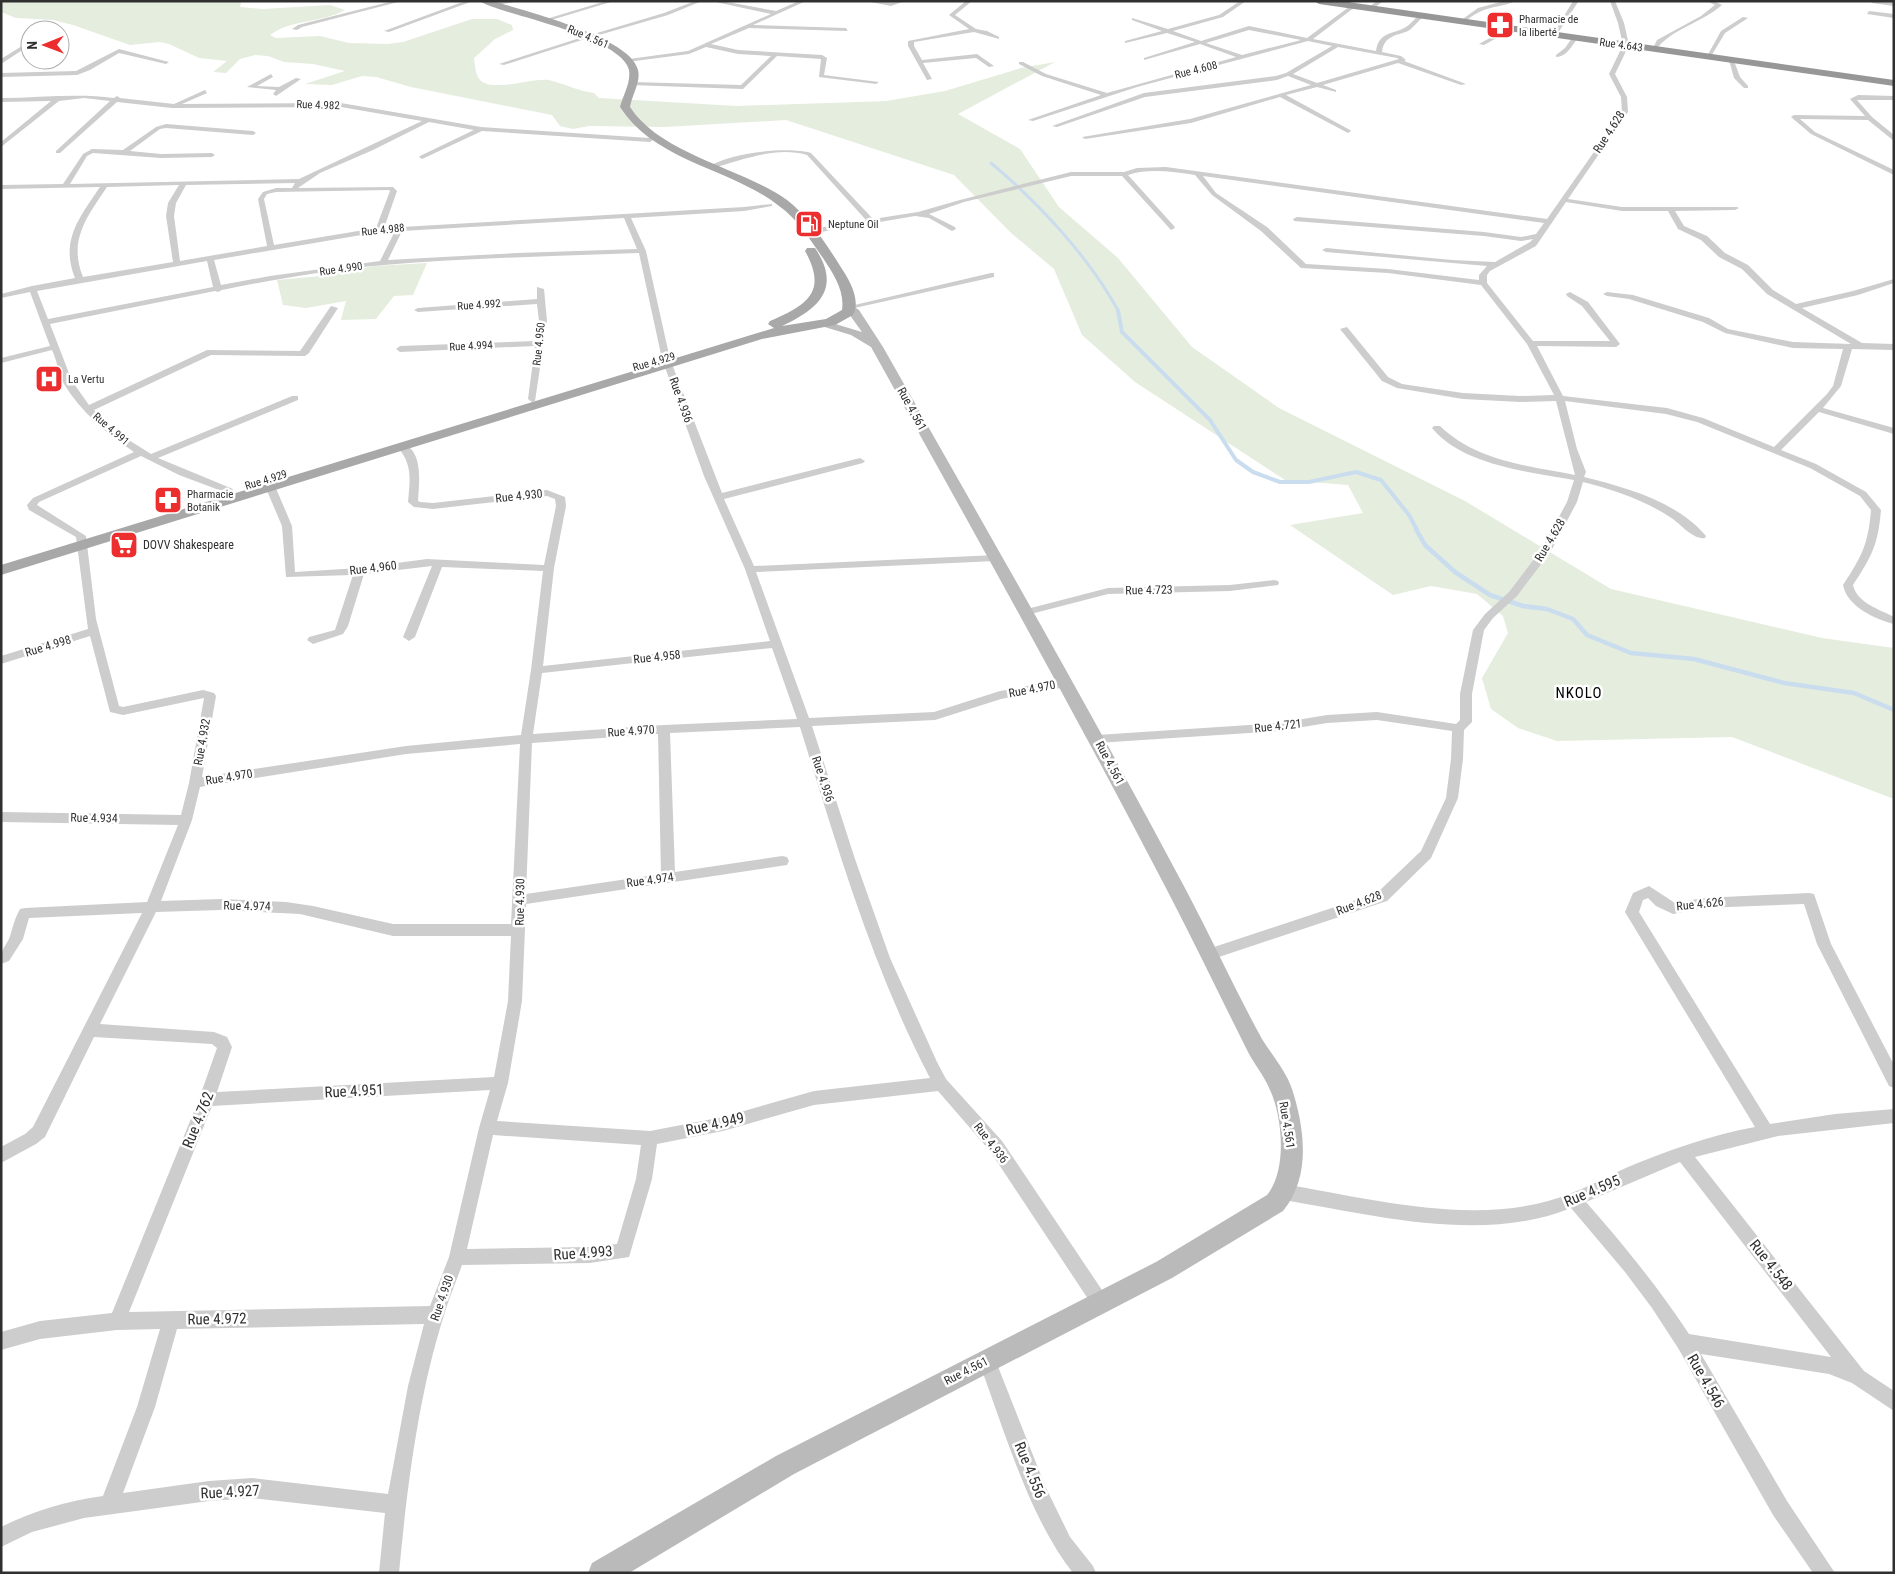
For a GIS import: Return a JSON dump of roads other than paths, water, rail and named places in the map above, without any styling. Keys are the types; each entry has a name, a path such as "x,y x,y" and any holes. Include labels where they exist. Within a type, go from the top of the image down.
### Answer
{"highway":[{"name":"Rue 4.643","path":"1319,1 1574,39 1894,83"}],"main road":[{"name":"Rue 4.929","path":"1,562 81,541 402,446 667,362 790,318 808,307 819,293 823,279 820,265 795,230 781,213 770,205 631,128 618,113 617,107 626,78 622,64 607,49 588,37 473,1"},
{"name":"Rue 4.561","path":"488,2 546,20 614,48 629,61 634,73 625,106 632,120 659,139 782,202 809,232 838,272 847,293 850,307 877,348 1097,739 1210,954 1254,1045 1280,1088 1289,1120 1292,1151 1290,1174 1284,1192 1275,1203 1263,1212 1164,1270 785,1465 602,1573"},
{"path":"822,323 810,316 807,312 808,307 828,302 850,307"},
{"name":"Rue 4.929","path":"1,570 230,491 532,399 784,328 837,320 848,312 850,307"},
{"name":"Rue 4.561","path":"822,323 855,333 877,348"}],"street":[{"path":"294,29 400,1"},
{"path":"387,31 473,1"},
{"path":"488,2 518,1"},
{"path":"546,20 612,1"},
{"path":"502,64 666,14 700,1"},
{"path":"713,1 776,13"},
{"path":"629,61 683,53 706,45 804,1"},
{"path":"866,1 891,4 903,1"},
{"path":"970,1 952,15 974,30"},
{"path":"1127,42 1221,16 1244,1"},
{"path":"1371,8 1381,1"},
{"path":"1463,22 1473,11 1483,7 1514,1"},
{"path":"1612,1 1621,22 1626,45"},
{"path":"1654,49 1659,41 1703,17 1719,5 1709,1"},
{"path":"1872,1 1894,4"},
{"path":"1554,35 1575,2"},
{"name":"Rue 4.608","path":"1031,120 1135,86 1309,39 1354,6"},
{"path":"1869,13 1894,16"},
{"path":"1379,53 1380,44 1390,34 1407,29 1421,16"},
{"path":"1708,57 1723,32 1745,18"},
{"path":"1134,19 1244,58"},
{"path":"746,26 846,30"},
{"path":"1146,59 1249,28 1399,57 1403,60 1400,62"},
{"path":"1482,44 1510,29"},
{"path":"929,79 910,41 974,30 985,32 997,38"},
{"path":"1558,56 1574,39"},
{"path":"706,45 732,52 822,57 821,76 876,82"},
{"path":"1055,126 1144,95 1258,82 1288,74 1337,45"},
{"name":"Rue 4.628","path":"1483,283 1483,276 1487,269 1533,244 1540,236 1549,220 1624,112 1626,105 1612,74 1626,45"},
{"path":"1,62 20,50"},
{"path":"1,75 77,73 87,70 119,50 166,62"},
{"path":"632,84 743,87 775,55"},
{"path":"920,62 978,56 991,66"},
{"path":"1731,61 1737,78 1746,87"},
{"path":"1085,137 1181,124 1400,62 1463,84"},
{"path":"1021,63 1044,75 1107,95"},
{"path":"1288,74 1334,91"},
{"path":"271,76 250,87 280,89"},
{"path":"268,104 280,89 298,79"},
{"path":"172,106 205,92"},
{"path":"1281,95 1348,131"},
{"name":"Rue 4.982","path":"1,100 58,99 84,96 117,98 172,106 341,105 481,129 650,140"},
{"path":"58,152 117,98"},
{"path":"1894,98 1854,98 1854,101 1870,118 1894,139"},
{"path":"1,145 58,99"},
{"path":"1870,118 1794,118 1813,133 1894,173"},
{"path":"291,190 300,181 427,121"},
{"path":"124,152 158,128 166,126 252,133"},
{"path":"422,157 481,129"},
{"path":"713,166 792,150 804,151 809,154 871,221"},
{"path":"66,184 88,152 124,152 161,156 212,155"},
{"path":"809,232 920,214 962,200 1071,174 1124,174 1153,170 1197,172 1549,220"},
{"path":"1197,172 1214,194 1264,229 1304,266 1362,269 1483,283 1531,343 1560,398 1572,449 1581,472 1580,478"},
{"path":"1124,174 1127,180 1171,228"},
{"path":"1,187 66,184 300,181"},
{"path":"178,263 170,216 172,203 184,182"},
{"path":"80,280 73,258 75,239 79,224 105,184"},
{"path":"270,248 262,197 269,192 391,188 394,191 379,230"},
{"path":"1564,200 1622,209 1735,208"},
{"name":"Rue 4.988","path":"1,296 32,288 379,230 627,216 770,205"},
{"path":"1671,209 1681,228 1704,238 1722,256 1744,267 1770,292 1861,346"},
{"path":"920,214 931,216 952,229"},
{"name":"Rue 4.936","path":"627,216 642,251 667,362 709,476 750,569 804,721 848,859 883,958 931,1066 941,1084 996,1146 1100,1302"},
{"path":"1297,219 1484,234 1522,239 1540,236"},
{"path":"383,263 400,228"},
{"path":"1326,250 1452,262 1495,264"},
{"name":"Rue 4.990","path":"45,322 218,290 270,278 383,263 642,251"},
{"path":"210,258 218,290"},
{"path":"850,307 991,275"},
{"path":"1795,307 1855,293 1893,281"},
{"name":"Rue 4.991","path":"32,288 68,382 88,409 115,434 145,456 169,468 230,491"},
{"name":"Rue 4.950","path":"532,399 543,321 540,289"},
{"path":"1531,343 1616,344 1585,304 1570,294"},
{"path":"1607,294 1630,297 1706,320 1725,331 1793,346 1894,347"},
{"name":"Rue 4.992","path":"418,310 540,301"},
{"path":"88,409 210,352 302,354 306,351 334,308"},
{"path":"1344,329 1385,379 1400,386 1472,396 1520,400 1560,398 1683,414 1776,450 1851,487 1870,501 1876,510 1874,535 1865,559 1848,585 1850,594 1862,605 1894,620"},
{"name":"Rue 4.994","path":"400,349 541,343"},
{"path":"1,361 55,347"},
{"path":"1776,450 1837,386 1848,347"},
{"path":"81,541 32,508 36,500 294,398"},
{"path":"1817,409 1894,431"},
{"path":"1437,428 1444,438 1472,453 1528,469 1580,478 1631,493 1676,514 1701,536"},
{"name":"Rue 4.930","path":"396,1505 417,1386 435,1315 457,1257 487,1128 500,1083 514,1001 519,930 526,739 537,670 549,568 561,506 560,498 548,493 433,506 416,505 413,502 414,463 407,450 402,446"},
{"path":"719,497 860,461"},
{"name":"Rue 4.628","path":"1210,954 1382,897 1426,854 1452,798 1457,760 1458,728 1466,722 1466,694 1479,630 1489,616 1513,594 1546,551 1572,502 1580,478"},
{"name":"Rue 4.960","path":"270,486 287,526 290,546 288,572 290,575 359,571 427,562 549,568"},
{"name":"Rue 4.932","path":"1,1156 11,1148 33,1138 40,1132 152,906 186,820 195,782 210,696 203,694 123,711 114,709 94,631 81,541"},
{"path":"750,569 996,558"},
{"path":"409,637 438,564"},
{"path":"313,640 340,632 359,571"},
{"name":"Rue 4.723","path":"1026,612 1108,591 1230,588 1274,583"},
{"name":"Rue 4.998","path":"1,660 94,631"},
{"name":"Rue 4.958","path":"537,670 777,644"},
{"name":"Rue 4.970","path":"195,782 406,750 526,739 804,721 935,716 1000,695 1066,683"},
{"name":"Rue 4.721","path":"1097,739 1279,727 1327,720 1377,716 1458,728"},
{"path":"664,729 668,877"},
{"name":"Rue 4.934","path":"1,817 186,820"},
{"name":"Rue 4.974","path":"519,900 782,861"},
{"name":"Rue 4.626","path":"1766,1131 1632,912 1638,897 1650,891 1661,902 1673,909 1703,903 1809,898 1824,944 1894,1081"},
{"name":"Rue 4.974","path":"1,958 4,957 18,935 20,921 25,913 102,911 152,906 239,905 300,908 393,930 519,930"},
{"name":"Rue 4.762","path":"90,1030 214,1038 222,1042 225,1047 207,1099 117,1321"},
{"name":"Rue 4.951","path":"207,1099 500,1083"},
{"name":"Rue 4.949","path":"487,1128 650,1138 723,1124 814,1098 941,1084"},
{"name":"Rue 4.595","path":"1284,1192 1410,1212 1475,1216 1517,1215 1540,1211 1683,1154 1740,1136 1834,1120 1894,1116"},
{"name":"Rue 4.993","path":"457,1257 590,1255 623,1251 644,1178 650,1138"},
{"name":"Rue 4.548","path":"1683,1154 1858,1376"},
{"name":"Rue 4.546","path":"1573,1199 1631,1266 1684,1342 1780,1508 1825,1573"},
{"name":"Rue 4.972","path":"1,1341 40,1330 117,1321 435,1315"},
{"path":"109,1504 146,1407 171,1320"},
{"path":"1684,1342 1829,1366 1858,1376 1894,1402"},
{"name":"Rue 4.556","path":"987,1360 1038,1493 1063,1544 1086,1573"},
{"name":"Rue 4.927","path":"1,1537 29,1524 84,1508 209,1491 252,1488 396,1505"},
{"path":"389,1573 396,1505"}],"waterway":[{"path":"991,163 1027,195 1062,232 1093,271 1119,312"},
{"path":"1118,311 1122,332 1210,420 1236,460 1253,472 1280,482 1309,482 1356,472 1381,480 1409,515 1417,530"},
{"path":"1416,529 1425,545 1455,572 1490,595 1523,606 1547,609 1573,619 1587,635 1631,653 1694,659 1784,683 1854,693 1894,710"}],"place":[{"name":"Pharmacie de la liberté","path":"1500,25"},
{"name":"Neptune Oil","path":"809,224"},
{"name":"La Vertu","path":"49,379"},
{"name":"Pharmacie Botanik","path":"168,500"},
{"name":"DOVV Shakespeare","path":"124,545"}],"district":[{"name":"NKOLO","path":"1579,693"}]}
